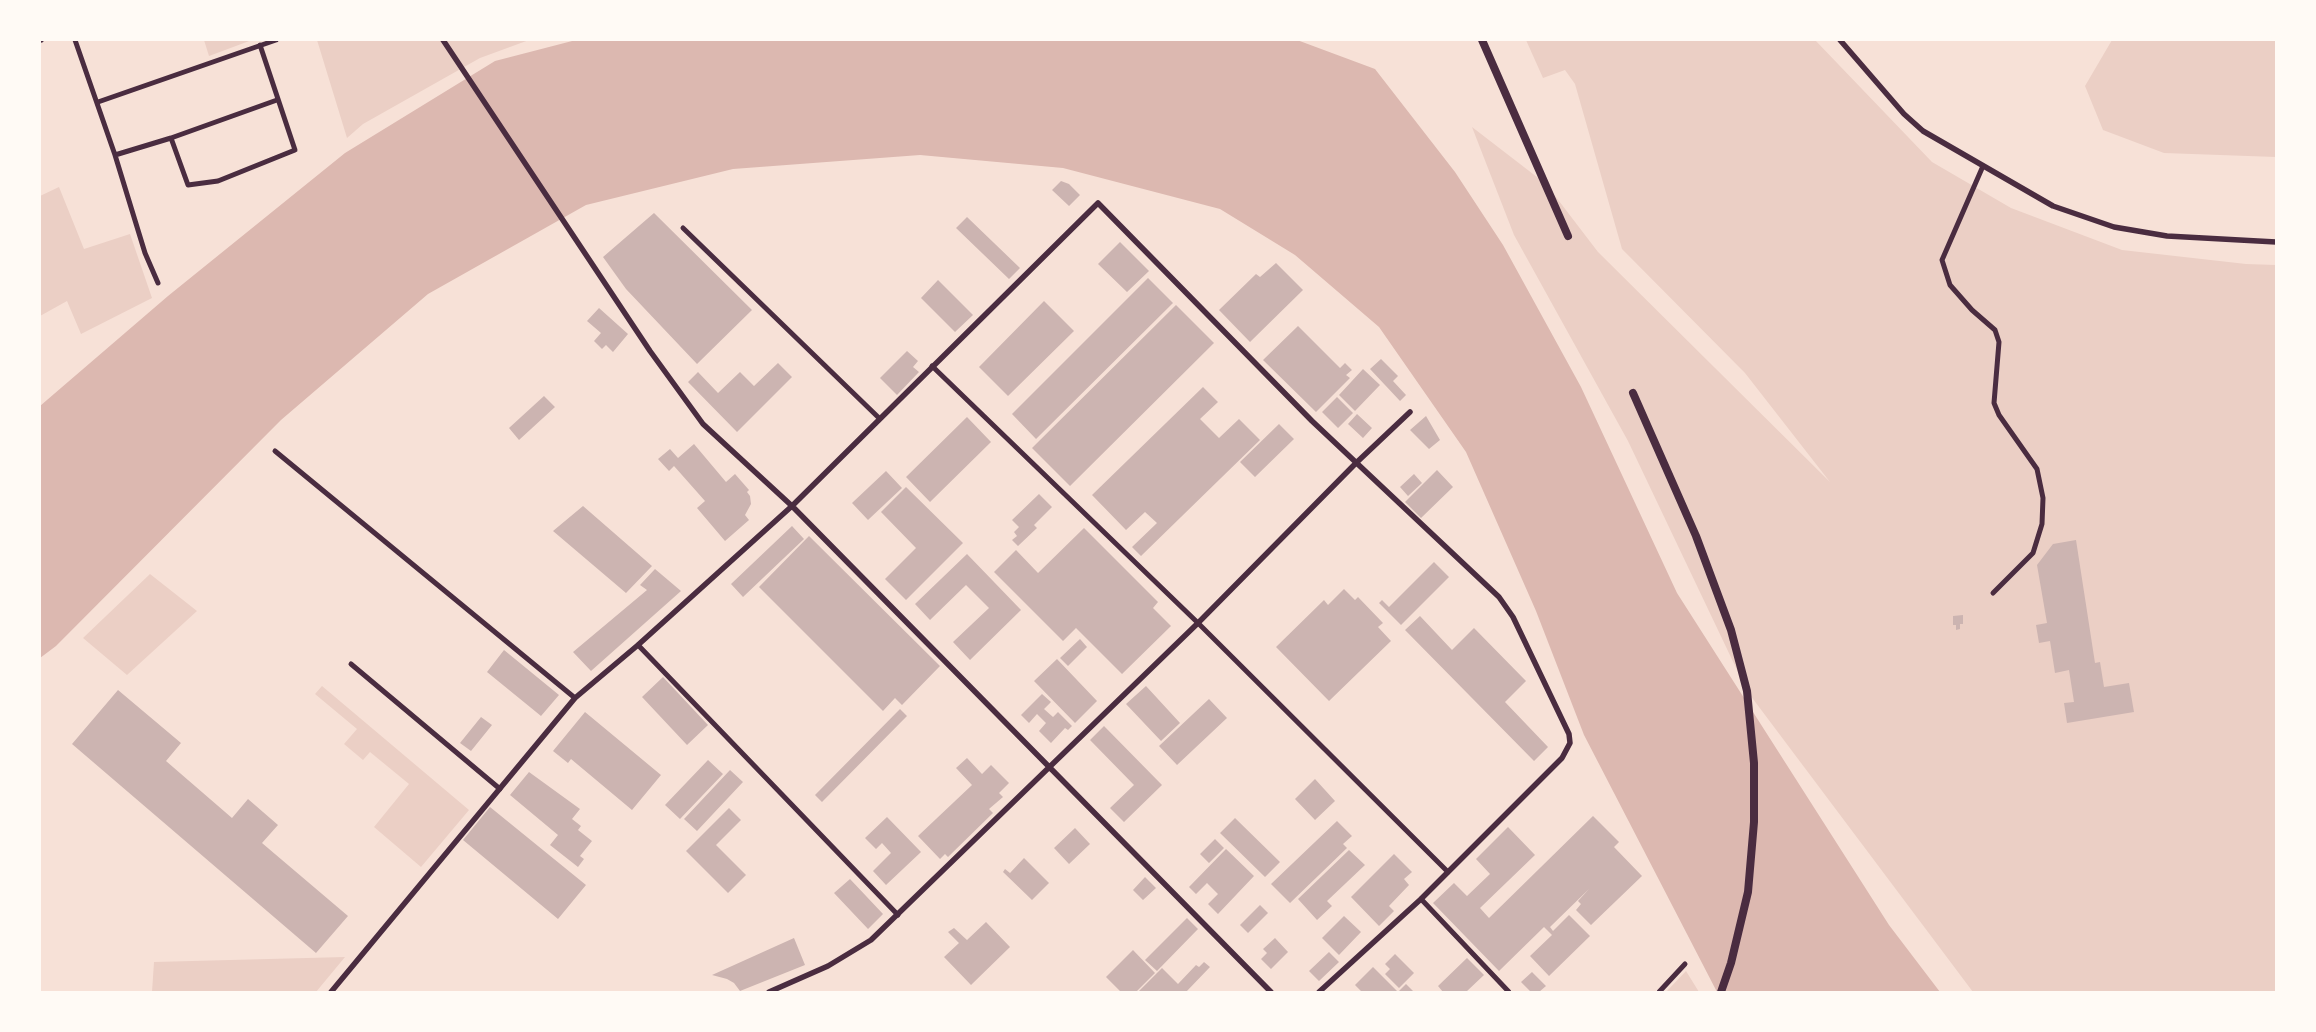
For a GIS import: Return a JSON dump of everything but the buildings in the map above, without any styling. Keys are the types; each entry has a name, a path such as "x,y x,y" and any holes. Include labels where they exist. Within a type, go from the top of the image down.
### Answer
{"highway":[{"path":"1482,40 1568,236"},
{"path":"1633,393 1696,536 1731,630 1747,691 1754,763 1754,822 1748,892 1731,963 1721,992"}],"street":[{"path":"75,40 98,102 145,254 158,283"},
{"path":"98,102 276,40"},
{"path":"1840,40 1904,114 1923,132 2053,206 2114,228 2167,236 2276,242"},
{"path":"444,42 650,351 703,424 792,506 1271,992"},
{"path":"171,138 188,185 218,181 295,150 260,45"},
{"path":"115,155 171,138 277,100"},
{"path":"1983,166 1942,260 1950,285 1972,310 1995,330 1999,342 1994,403 2000,415 2037,468 2043,498 2042,524 2033,554 1992,593"},
{"path":"331,992 575,698 638,645 792,506 1098,203 1356,463 1506,606 1569,734 1570,743 1562,758 1421,899 1319,992"},
{"path":"683,228 879,418"},
{"path":"932,366 1198,623 1448,872"},
{"path":"769,992 847,955 871,940 1198,623 1356,463 1410,412"},
{"path":"275,451 575,698"},
{"path":"638,645 898,915"},
{"path":"351,664 500,789"},
{"path":"1421,899 1509,992"},
{"path":"1659,992 1685,964"}],"shaded area":[{"path":"204,40 252,40 209,56"},
{"path":"317,40 529,40 480,58 363,124 347,138"},
{"path":"576,40 1297,40 1375,69 1455,172 1503,245 1581,387 1677,593 1889,925 1940,992 1717,992 1584,735 1536,611 1466,452 1379,327 1295,255 1220,209 1063,168 920,155 733,169 586,205 428,294 281,420 56,646 40,658 40,406 168,296 345,153 495,61"},
{"path":"1526,40 1815,40 1932,162 2011,208 2122,250 2246,264 2276,265 2276,992 1973,992 1747,691 1628,441 1514,235 1472,127 1546,184 1598,252 1830,482 1745,373 1622,249 1575,84 1565,70 1543,78"},
{"path":"2112,40 2276,40 2276,157 2164,153 2103,130 2085,86"},
{"path":"59,187 84,249 130,234 152,298 81,334 67,301 40,316 40,196"},
{"path":"150,574 197,611 127,675 83,638"},
{"path":"322,686 469,810 421,867 374,827 409,784 370,752 363,760 344,744 357,729 315,694"},
{"path":"345,957 316,992 152,992 154,962"},
{"path":"1686,971 1699,992 1666,992"}]}
